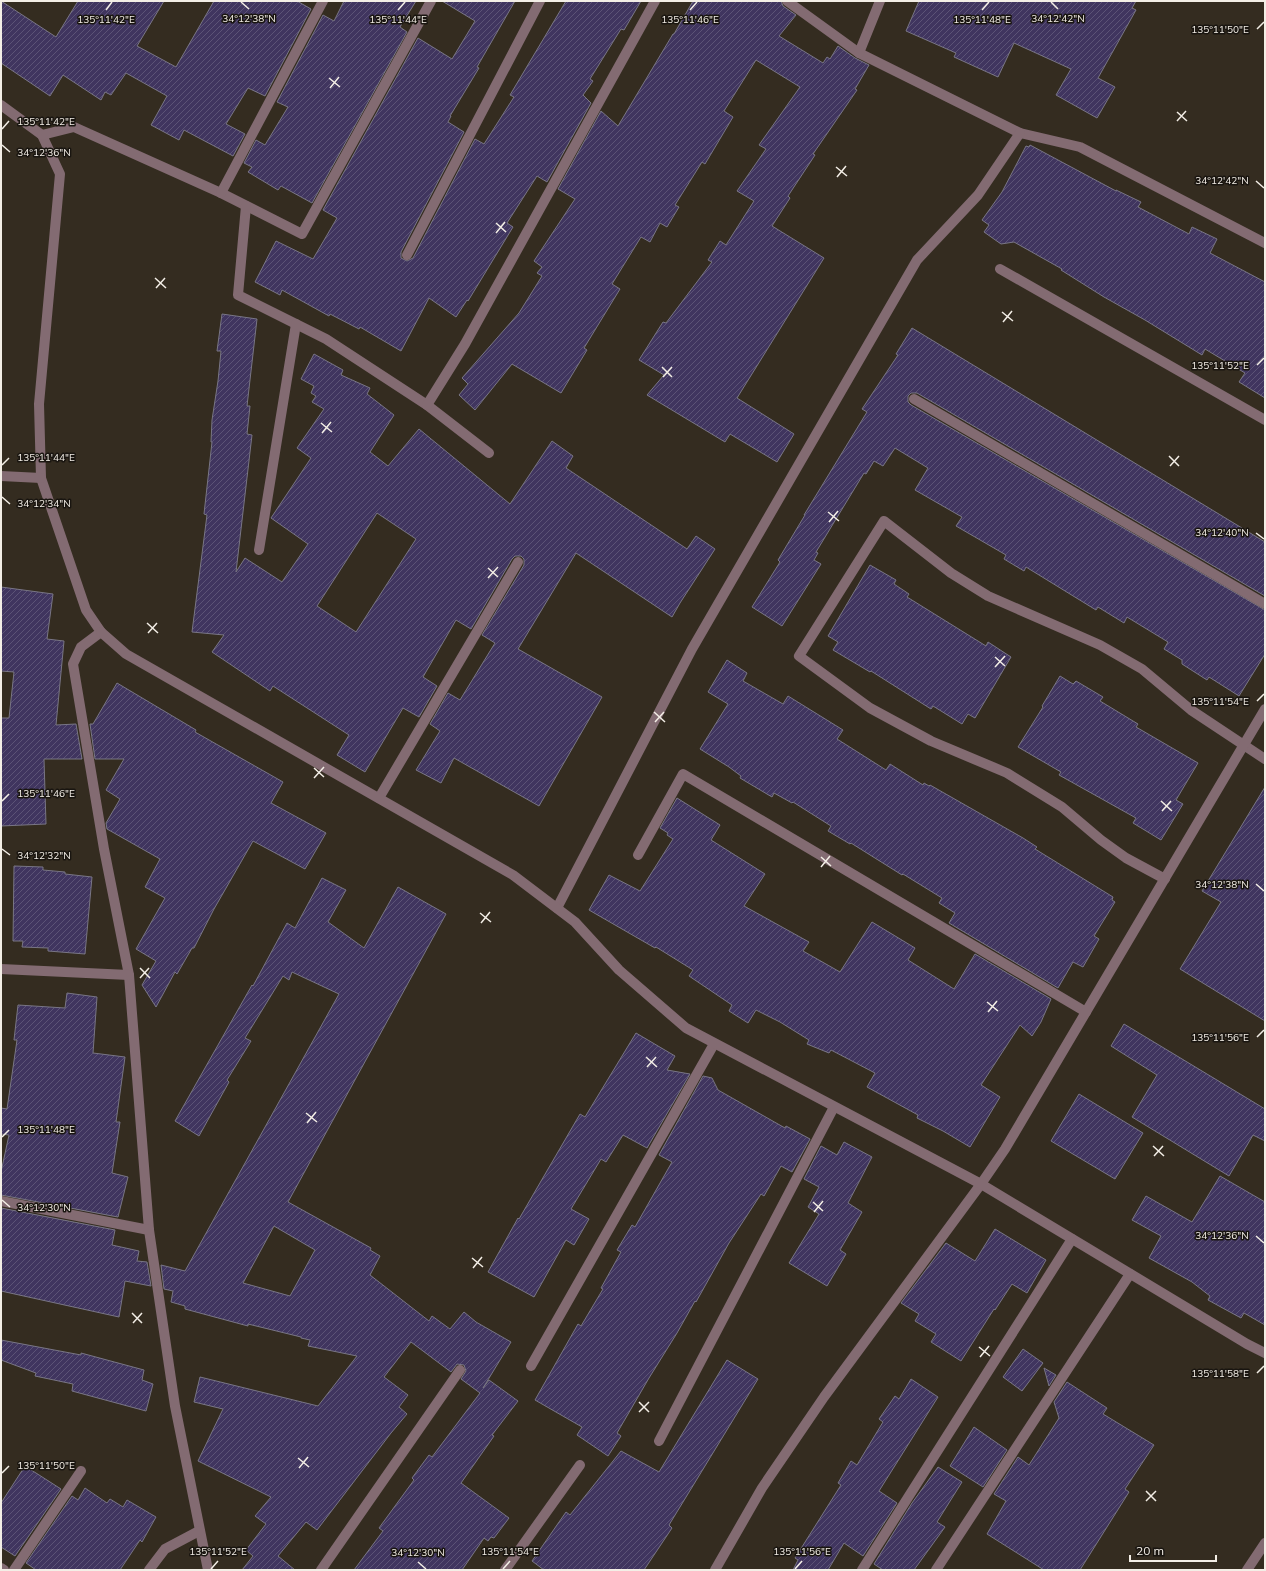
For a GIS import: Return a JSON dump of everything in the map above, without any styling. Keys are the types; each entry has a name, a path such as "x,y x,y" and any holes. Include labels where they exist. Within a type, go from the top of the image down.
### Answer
{"street":[{"path":"221,193 323,1"},
{"path":"42,135 74,127 221,193 302,234 431,1"},
{"path":"407,255 540,1"},
{"path":"427,405 465,344 655,1"},
{"path":"787,1 859,53 1020,133 1080,147 1265,243"},
{"path":"859,53 880,1"},
{"path":"1,105 42,135 60,174 39,404 41,478 86,610 101,632 126,654 513,874 574,922 619,970 686,1028 981,1184 1247,1344 1265,1353"},
{"path":"557,908 692,649 917,260 978,195 1020,133"},
{"path":"246,206 238,295 326,339 427,405 489,454"},
{"path":"1000,269 1265,420"},
{"path":"260,550 296,324"},
{"path":"914,399 1265,604"},
{"path":"1,476 41,478"},
{"path":"1164,879 1126,858 1101,840 1062,806 1007,773 931,741 870,708 799,656 884,521 951,573 988,596 1100,645 1142,669 1192,710 1265,760"},
{"path":"379,798 518,562"},
{"path":"101,632 81,647 73,664 104,850 129,975 149,1230 175,1406 208,1570"},
{"path":"715,1570 766,1481 824,1398 1005,1149 1265,709"},
{"path":"638,855 683,774 1086,1012"},
{"path":"1,969 129,975"},
{"path":"531,1366 714,1044"},
{"path":"659,1441 834,1107"},
{"path":"1,1201 149,1230"},
{"path":"862,1570 1072,1239"},
{"path":"936,1570 1130,1274"},
{"path":"321,1570 460,1370"},
{"path":"505,1570 580,1465"},
{"path":"14,1570 81,1471"},
{"path":"149,1570 165,1549 199,1531"},
{"path":"1247,1570 1265,1543"}],"building":[{"path":"1,1 56,37 78,1 164,1 137,46 176,67 214,1 297,1 311,9 265,96 248,88 226,124 245,134 233,156 184,130 179,140 151,125 167,96 126,73 111,95 105,92 101,100 63,75 50,96 1,63"},
{"path":"344,1 416,1 400,27 407,32 312,203 281,186 278,190 248,172 252,167 244,163 256,140 265,145 288,107 277,102 323,15 334,21"},
{"path":"442,1 515,1 477,67 479,68 450,116 448,122 464,132 401,252 401,258 407,261 413,258 475,139 484,144 514,97 510,95 566,1 641,1 624,30 621,29 590,79 593,81 583,95 591,103 547,182 537,176 507,223 513,227 468,301 467,300 456,317 429,298 401,351 360,327 359,329 330,314 329,316 282,290 280,295 255,282 276,241 313,259 337,218 323,210 418,38 452,59 475,21"},
{"path":"693,1 781,1 783,6 796,15 779,36 823,63 827,57 830,59 838,46 855,58 869,65 855,89 857,90 813,154 815,155 788,196 790,198 772,226 824,258 737,398 794,434 777,462 730,434 725,442 647,395 664,375 639,360 663,322 666,323 712,262 708,260 720,241 726,245 754,201 737,191 766,149 759,145 800,87 756,60 724,111 733,117 705,164 702,162 675,205 679,207 667,227 660,223 650,242 641,237 612,284 620,289 584,348 587,350 561,393 512,364 475,410 459,395 468,384 462,378 519,313 542,276 537,273 542,267 534,261 575,199 558,189 601,111 618,126"},
{"path":"919,1 1136,1 1132,8 1136,10 1098,78 1115,87 1097,118 1056,95 1071,69 1014,43 998,77 954,57 956,53 906,31"},
{"path":"1030,145 1116,191 1141,202 1138,207 1189,234 1192,227 1217,239 1210,253 1265,282 1265,398 1239,382 1245,373 1205,349 1202,355 1104,297 1061,270 1062,269 1014,242 1001,244 984,232 989,225 982,220 1002,192 1026,146 1029,147"},
{"path":"222,314 257,319 247,406 250,406 247,434 252,435 236,572 245,558 282,582 308,544 271,518 311,458 297,448 324,409 312,402 316,396 311,393 314,386 301,379 314,354 343,370 341,375 370,388 367,394 394,415 370,452 388,466 419,429 510,504 552,441 573,456 566,468 687,549 696,536 715,549 672,617 576,553 518,649 602,697 539,806 454,758 441,783 416,770 440,731 430,724 448,693 460,700 495,643 482,635 524,565 524,559 521,556 515,556 512,559 471,629 456,620 423,677 437,686 419,717 403,708 365,772 337,755 349,735 273,686 270,691 212,652 224,635 192,632 207,515 204,514 212,442 212,420 221,351 217,351","holes":["377,513 416,539 356,632 317,606"]},
{"path":"912,328 1265,542 1265,596 917,393 911,393 908,396 908,402 911,405 1265,610 1265,654 1239,696 1209,677 1207,680 1182,664 1182,660 1164,649 1168,642 1127,617 1124,623 1098,607 1096,610 1026,567 1024,571 1004,559 1006,555 956,526 962,517 915,490 928,468 895,448 883,466 874,461 866,474 864,473 816,552 818,553 814,560 821,564 782,626 752,607 780,562 778,560 804,515 867,412 862,409 898,355 896,354"},
{"path":"870,565 896,580 894,584 909,594 907,597 986,646 988,642 1011,657 975,718 968,714 962,724 933,706 931,709 871,671 870,672 833,650 838,642 828,636"},
{"path":"1,587 53,594 47,639 64,641 56,725 76,724 82,759 44,759 46,824 1,826 1,718 9,718 14,672 1,671"},
{"path":"727,660 747,673 743,681 783,704 788,696 843,730 837,739 886,770 890,764 923,785 924,783 929,786 930,785 1023,838 1037,847 1035,849 1113,897 1112,900 1115,902 1094,936 1099,939 1083,967 1073,962 1058,988 949,923 955,913 939,903 942,898 851,843 850,844 828,831 831,826 793,802 792,803 774,793 772,797 740,778 741,776 729,767 700,749 728,704 708,692"},
{"path":"1060,676 1073,684 1076,681 1103,697 1100,701 1138,724 1136,727 1198,763 1176,800 1183,804 1161,840 1133,823 1136,818 1059,775 1061,772 1018,747"},
{"path":"117,683 196,730 195,732 283,782 271,803 326,833 305,869 253,841 214,909 194,948 192,948 177,974 175,972 156,1007 142,985 156,961 136,949 165,898 145,887 160,859 107,829 106,823 120,799 106,790 124,759 95,759 90,724 93,724"},
{"path":"1265,787 1265,1021 1180,969 1221,902 1202,891"},
{"path":"677,798 720,825 711,840 765,874 744,906 809,942 803,951 840,972 872,922 915,948 908,960 954,989 975,954 1051,999 1041,1022 1032,1036 1020,1025 981,1085 1000,1097 970,1147 917,1118 918,1115 867,1087 875,1073 831,1050 829,1053 807,1044 809,1040 780,1022 756,1010 748,1023 729,1011 732,1005 689,976 693,970 656,947 655,948 589,910 609,875 640,891 673,839 667,835 668,833 660,828"},
{"path":"14,866 43,867 43,870 92,877 85,954 48,951 48,948 22,947 23,941 13,941"},
{"path":"322,878 346,890 328,922 364,948 398,887 446,914 288,1202 371,1248 370,1250 380,1256 370,1275 429,1321 432,1316 450,1329 464,1312 476,1322 511,1342 483,1388 489,1380 518,1401 492,1435 494,1436 461,1483 509,1518 494,1538 491,1537 488,1541 484,1538 462,1570 354,1570 383,1531 379,1528 414,1480 412,1478 429,1455 432,1457 480,1393 461,1379 466,1371 464,1365 457,1364 451,1372 411,1342 384,1377 408,1395 399,1407 407,1414 317,1530 306,1522 278,1556 295,1570 242,1570 253,1556 246,1550 266,1524 255,1516 271,1497 198,1461 223,1409 194,1402 200,1377 318,1406 357,1356 308,1346 310,1340 301,1337 248,1324 248,1326 185,1309 185,1306 171,1302 173,1291 164,1289 161,1265 185,1271 339,994 292,972 289,980 283,976 245,1038 251,1041 227,1080 229,1082 199,1136 175,1121 252,985 253,986 287,923 295,928","holes":["274,1226 315,1250 290,1296 243,1283"]},
{"path":"67,993 97,997 93,1053 125,1057 116,1122 120,1122 112,1173 128,1177 118,1217 1,1195 1,1172 9,1135 1,1134 1,1108 7,1109 17,1040 14,1040 18,1005 65,1008"},
{"path":"1124,1024 1265,1109 1265,1141 1253,1135 1229,1176 1132,1117 1157,1075 1111,1046"},
{"path":"636,1033 675,1056 667,1070 690,1074 647,1148 623,1135 606,1162 601,1159 571,1209 589,1219 574,1245 566,1240 534,1297 488,1272 518,1218 519,1219 580,1114 585,1117"},
{"path":"703,1076 712,1078 718,1090 785,1128 786,1126 810,1139 792,1172 781,1166 764,1196 761,1194 729,1243 696,1302 695,1301 617,1433 621,1436 608,1456 577,1435 582,1427 535,1400 578,1324 581,1326 603,1289 601,1288 621,1252 617,1250 632,1225 635,1227 672,1162 659,1155"},
{"path":"1079,1094 1143,1133 1115,1179 1051,1141"},
{"path":"844,1142 872,1157 848,1203 862,1212 840,1250 846,1254 827,1286 789,1263 819,1214 808,1207 819,1187 804,1179 821,1146 837,1155"},
{"path":"1220,1176 1265,1202 1265,1325 1244,1313 1241,1318 1208,1300 1210,1296 1192,1282 1149,1258 1161,1236 1132,1220 1146,1196 1192,1222"},
{"path":"1,1208 115,1230 112,1245 139,1251 137,1261 147,1262 151,1286 125,1281 119,1317 1,1291"},
{"path":"995,1229 1046,1260 1027,1293 1012,1284 995,1310 994,1309 961,1361 931,1342 936,1334 915,1321 919,1314 901,1303 946,1243 975,1261"},
{"path":"1,1340 81,1355 81,1353 144,1370 142,1380 153,1384 146,1411 72,1391 73,1384 35,1376 36,1373 1,1360"},
{"path":"1023,1349 1043,1363 1022,1391 1003,1377"},
{"path":"727,1360 758,1379 669,1525 672,1528 644,1570 544,1570 532,1561 566,1512 570,1515 621,1451 659,1472"},
{"path":"1044,1368 1056,1375 1049,1386"},
{"path":"911,1379 938,1397 879,1491 897,1503 863,1556 844,1543 828,1570 793,1570 798,1560 795,1558 841,1485 838,1483 851,1461 857,1465 883,1422 879,1419 895,1396 899,1399"},
{"path":"1067,1382 1107,1408 1103,1414 1154,1445 1125,1489 1129,1492 1080,1570 1044,1570 987,1534 1006,1501 994,1494 1018,1457 1029,1465 1059,1418 1054,1402"},
{"path":"974,1427 1007,1450 983,1487 950,1466"},
{"path":"25,1466 61,1489 15,1556 1,1547 1,1503"},
{"path":"938,1467 962,1482 937,1522 945,1527 914,1570 883,1570 874,1564 912,1503"},
{"path":"85,1488 107,1503 110,1499 123,1507 127,1500 156,1517 142,1542 140,1540 120,1570 36,1570 26,1563 72,1496 78,1500"}]}
